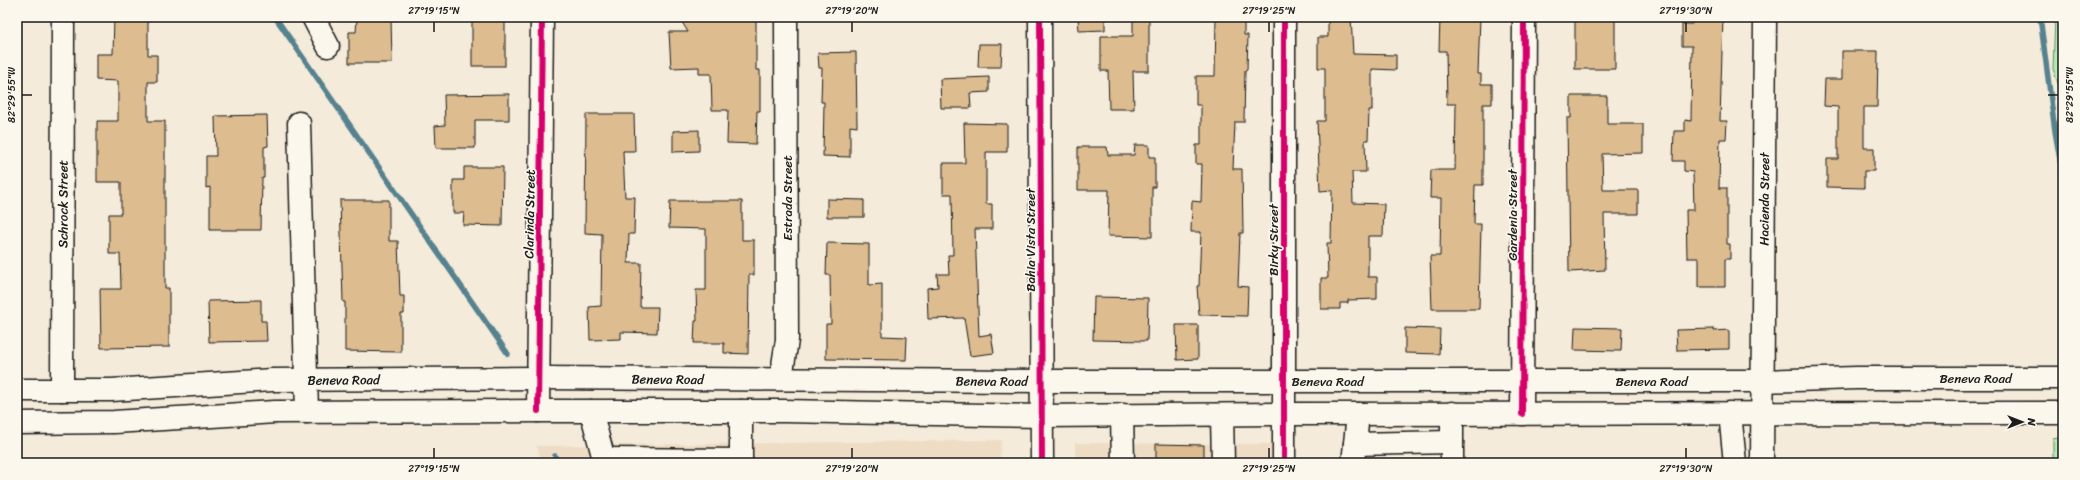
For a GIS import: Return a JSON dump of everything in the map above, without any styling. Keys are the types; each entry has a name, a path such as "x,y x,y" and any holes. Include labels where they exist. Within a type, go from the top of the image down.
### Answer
{"main road":[{"name":"Schrock Street","path":"62,423 64,17"},
{"path":"314,17 328,46"},
{"name":"Clarinda Street","path":"538,410 542,17"},
{"name":"Estrada Street","path":"781,378 787,340 786,17"},
{"name":"Bahia Vista Street","path":"1040,17 1042,463"},
{"name":"Birky Street","path":"1284,17 1284,463"},
{"name":"Gardenia Street","path":"1522,414 1524,17"},
{"name":"Hacienda Street","path":"1762,463 1761,381 1765,17"},
{"path":"299,123 307,412"},
{"name":"Beneva Road","path":"17,390 111,390 272,380 538,378 781,378 1041,381 1761,381 1856,378 2063,378"},
{"path":"17,423 114,422 307,412 538,410 741,410 1042,416 1222,414 2063,413"},
{"path":"591,410 604,461 741,461 741,410"},
{"path":"1730,413 1735,463"},
{"path":"1222,414 1223,463"},
{"path":"1358,414 1354,453 1452,452 1452,414"},
{"path":"1122,415 1123,463"}],"shaded area":[{"path":"1001,440 1000,463 542,463 537,446"},
{"path":"1075,443 1273,444 1273,463 1075,463"}],"green space":[{"path":"2055,17 2063,17 2063,98 2053,69"},
{"path":"2063,436 2063,463 2053,463 2053,438"}],"building":[{"path":"114,17 148,17 148,55 157,55 157,82 148,82 148,121 165,121 165,288 169,288 169,347 101,348 100,289 121,289 120,254 109,254 109,214 121,214 121,182 97,182 97,121 118,121 118,81 96,80 96,54 113,54"},
{"path":"357,17 391,17 392,63 349,63 349,32 356,32"},
{"path":"472,17 505,17 505,66 472,66"},
{"path":"679,17 756,17 756,70 760,70 760,111 757,111 756,144 727,143 728,110 712,110 711,74 699,74 699,67 671,68 669,32 688,32"},
{"path":"1078,17 1105,17 1105,30 1079,31"},
{"path":"1133,17 1149,17 1149,71 1133,71 1134,109 1109,109 1108,71 1101,71 1101,36 1133,36"},
{"path":"1216,17 1244,17 1244,35 1248,35 1247,70 1245,70 1244,122 1235,122 1233,169 1242,169 1243,233 1240,233 1238,286 1248,287 1247,316 1199,315 1197,286 1199,286 1201,232 1191,232 1192,201 1201,202 1202,164 1196,164 1196,145 1201,145 1201,105 1196,105 1196,76 1215,76"},
{"path":"1328,17 1351,17 1353,54 1396,55 1396,70 1372,69 1372,110 1369,110 1368,140 1365,140 1366,172 1352,172 1353,203 1384,204 1383,236 1368,236 1368,277 1377,277 1377,299 1348,300 1348,303 1340,303 1340,309 1321,309 1321,278 1328,278 1327,243 1331,243 1332,190 1320,191 1317,121 1325,121 1325,68 1318,68 1318,37 1328,37"},
{"path":"1440,17 1480,17 1478,74 1481,74 1481,84 1492,84 1492,104 1483,104 1483,185 1475,185 1474,224 1481,224 1479,309 1432,309 1430,256 1440,256 1441,198 1430,198 1431,170 1455,170 1456,104 1447,104 1446,51 1439,51"},
{"path":"1575,17 1615,17 1615,69 1575,69"},
{"path":"1692,17 1723,17 1720,121 1727,121 1726,139 1720,139 1719,188 1727,188 1727,244 1730,244 1730,259 1725,259 1725,287 1699,287 1699,258 1687,258 1686,210 1694,210 1693,172 1684,171 1684,161 1673,161 1674,131 1685,131 1685,120 1691,121 1692,46 1682,46 1682,24 1692,24"},
{"path":"979,44 1002,44 1001,67 978,67"},
{"path":"1842,51 1878,51 1877,107 1864,107 1864,148 1874,148 1874,171 1864,171 1864,188 1827,187 1827,159 1838,159 1838,107 1824,106 1825,79 1842,79"},
{"path":"856,52 857,127 850,126 850,157 823,156 824,102 821,102 822,68 819,68 818,53"},
{"path":"989,77 989,92 970,93 971,108 941,108 940,79"},
{"path":"509,94 509,120 475,120 475,148 436,148 435,126 445,125 444,95"},
{"path":"1571,96 1607,96 1607,124 1643,124 1643,153 1602,154 1603,190 1638,190 1638,214 1604,214 1605,270 1569,272 1567,118 1571,118"},
{"path":"586,114 634,114 635,151 623,151 625,197 635,197 634,234 629,234 628,263 641,263 640,307 658,307 657,333 621,332 621,339 590,340 589,307 601,306 602,234 585,233"},
{"path":"267,115 268,146 264,147 261,230 210,230 210,187 206,188 206,156 216,156 215,116"},
{"path":"964,123 1007,124 1007,152 986,152 986,204 992,204 992,229 975,229 979,336 991,334 994,353 970,356 964,318 928,319 927,288 938,287 937,274 949,274 948,255 953,255 952,194 943,194 943,163 965,163"},
{"path":"699,130 699,151 673,152 673,131"},
{"path":"1135,145 1149,145 1149,157 1155,157 1155,187 1152,187 1152,237 1108,236 1109,190 1078,190 1078,147 1107,147 1108,155 1134,155"},
{"path":"464,167 503,167 502,226 463,225 464,213 453,213 453,180 464,180"},
{"path":"827,199 864,200 864,217 827,217"},
{"path":"340,200 389,200 389,241 398,241 400,296 404,296 404,314 401,314 401,352 345,351 345,302 343,302"},
{"path":"670,201 742,201 742,240 754,240 754,275 749,275 748,354 724,353 724,343 694,343 695,321 697,321 696,290 706,290 706,229 669,228"},
{"path":"827,243 869,244 869,285 882,284 882,336 907,337 906,360 826,359 826,324 831,324 830,275 826,275"},
{"path":"1094,297 1148,298 1147,341 1093,340"},
{"path":"261,300 261,321 266,321 267,341 209,342 208,301"},
{"path":"1176,325 1198,325 1198,359 1177,360"},
{"path":"1575,327 1622,328 1621,351 1574,350"},
{"path":"1405,328 1440,329 1439,354 1405,353"},
{"path":"1714,329 1714,331 1729,330 1729,349 1677,350 1676,330"},
{"path":"1156,444 1204,445 1204,463 1156,463"}],"waterway":[{"path":"275,17 508,354"},
{"path":"2040,17 2055,131 2063,177"},
{"path":"555,456 557,463"}],"cycle path":[{"path":"538,411 542,17"},
{"path":"1040,17 1042,463"},
{"path":"1284,17 1284,463"},
{"path":"1522,414 1524,17"}]}
